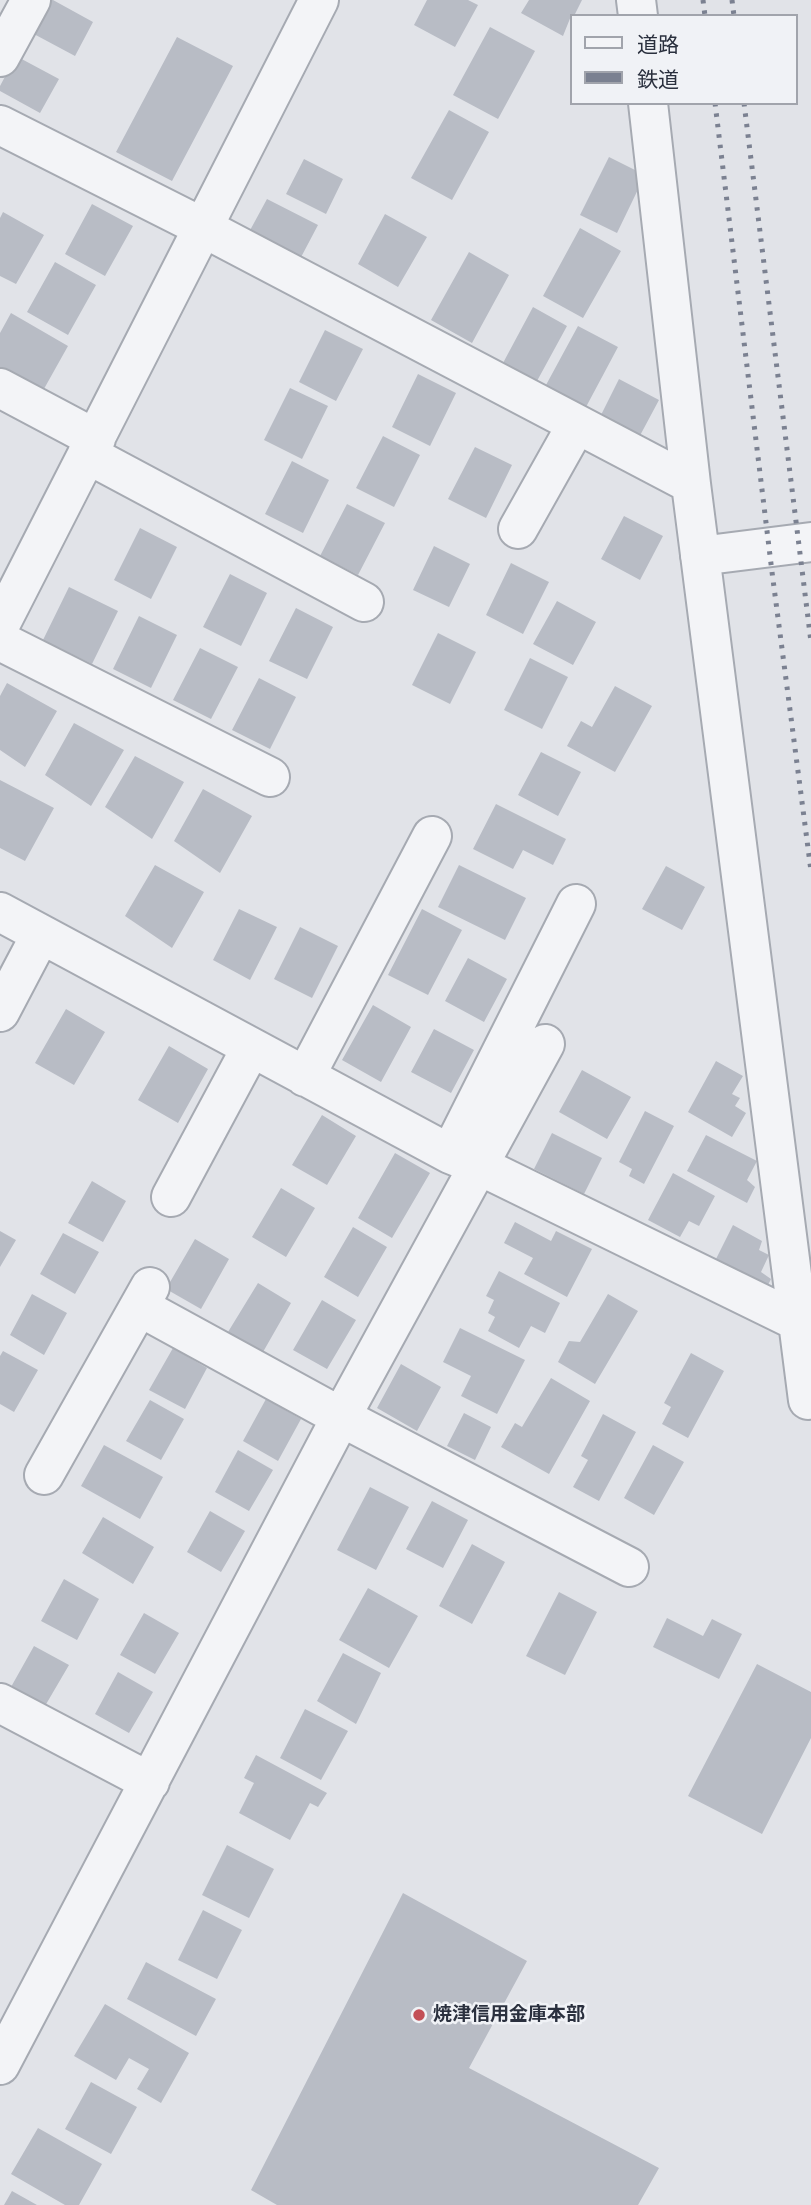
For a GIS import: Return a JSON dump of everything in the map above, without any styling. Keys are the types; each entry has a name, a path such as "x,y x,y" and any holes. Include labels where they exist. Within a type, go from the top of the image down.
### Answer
{"street":[{"path":"0,57 31,0"},
{"path":"0,625 319,0"},
{"path":"648,105 700,556 804,1326 808,1400"},
{"path":"0,125 204,228 691,484"},
{"path":"0,388 92,447 364,601"},
{"path":"518,529 577,424"},
{"path":"700,556 811,542"},
{"path":"0,641 270,777"},
{"path":"305,1077 432,836"},
{"path":"0,2065 341,1417 465,1160 576,904"},
{"path":"0,912 465,1160 804,1326"},
{"path":"0,1012 41,934"},
{"path":"465,1160 545,1044"},
{"path":"171,1197 251,1048"},
{"path":"44,1475 145,1297 341,1417 629,1567"},
{"path":"0,1703 150,1782"}],"building":[{"path":"49,0 93,22 75,56 32,33"},
{"path":"427,0 468,0 478,5 455,47 414,25"},
{"path":"529,0 582,0 575,14 570,14 563,36 521,13"},
{"path":"490,27 535,51 498,119 453,95"},
{"path":"177,37 233,66 172,181 116,152"},
{"path":"16,56 59,79 40,113 0,91"},
{"path":"449,110 489,132 452,200 411,178"},
{"path":"609,157 645,175 617,233 580,215"},
{"path":"304,159 343,179 326,214 286,194"},
{"path":"267,199 318,225 299,261 248,234"},
{"path":"92,204 133,226 105,276 65,254"},
{"path":"3,212 44,235 16,284 0,276 0,218"},
{"path":"385,214 427,237 398,287 358,264"},
{"path":"580,228 621,251 583,318 543,296"},
{"path":"469,252 509,275 472,343 431,320"},
{"path":"55,262 96,285 68,335 27,312"},
{"path":"533,307 567,326 537,381 503,363"},
{"path":"11,313 68,346 40,396 0,374 0,333"},
{"path":"578,326 618,347 586,407 546,385"},
{"path":"325,330 363,349 336,401 299,382"},
{"path":"418,374 456,393 430,446 392,427"},
{"path":"619,379 659,400 636,443 597,423"},
{"path":"290,388 328,406 302,459 264,440"},
{"path":"383,436 420,455 394,507 356,488"},
{"path":"475,447 512,465 486,518 448,499"},
{"path":"292,461 329,480 303,533 265,514"},
{"path":"347,504 385,523 358,575 320,556"},
{"path":"624,516 663,536 640,580 601,559"},
{"path":"140,528 177,547 151,599 114,580"},
{"path":"434,546 470,564 449,607 413,590"},
{"path":"511,563 549,582 523,634 486,615"},
{"path":"230,574 267,593 241,646 203,627"},
{"path":"69,587 118,611 92,664 43,640"},
{"path":"557,601 596,622 573,665 533,644"},
{"path":"296,608 333,627 307,679 269,661"},
{"path":"139,616 177,635 151,688 113,669"},
{"path":"438,633 476,652 450,704 412,685"},
{"path":"200,648 238,667 211,719 173,700"},
{"path":"530,658 568,677 542,729 504,710"},
{"path":"259,678 296,697 270,749 232,730"},
{"path":"7,683 57,711 25,767 0,750 0,696"},
{"path":"615,686 652,706 615,772 567,746 581,721 592,727"},
{"path":"74,723 124,750 91,806 45,775"},
{"path":"541,752 581,772 558,816 518,795"},
{"path":"135,756 184,782 152,839 105,807"},
{"path":"0,780 54,808 25,861 0,848"},
{"path":"203,789 252,816 220,873 174,841"},
{"path":"496,804 566,839 553,865 523,850 513,869 473,849"},
{"path":"155,865 204,892 172,948 125,916"},
{"path":"459,865 526,898 505,940 438,907"},
{"path":"666,866 705,887 682,930 642,909"},
{"path":"239,909 277,927 250,980 213,960"},
{"path":"422,909 462,930 428,995 388,975"},
{"path":"300,927 338,946 312,998 274,979"},
{"path":"468,958 507,979 484,1022 445,1001"},
{"path":"373,1005 411,1027 381,1082 342,1060"},
{"path":"66,1009 105,1032 74,1085 35,1063"},
{"path":"434,1029 474,1050 451,1093 411,1072"},
{"path":"169,1046 208,1069 178,1123 138,1100"},
{"path":"716,1061 743,1076 732,1094 740,1098 735,1106 746,1113 732,1137 688,1112"},
{"path":"582,1070 631,1097 607,1139 559,1112"},
{"path":"645,1111 674,1126 644,1184 629,1176 632,1169 619,1162"},
{"path":"322,1115 356,1136 327,1185 292,1165"},
{"path":"552,1133 602,1158 584,1194 534,1169"},
{"path":"706,1135 757,1161 747,1180 755,1187 747,1203 687,1171"},
{"path":"395,1153 430,1173 392,1238 358,1218"},
{"path":"673,1173 715,1196 699,1226 689,1221 680,1237 648,1220"},
{"path":"92,1181 126,1201 103,1242 68,1223"},
{"path":"281,1188 315,1208 286,1257 252,1237"},
{"path":"515,1222 551,1241 556,1231 592,1249 567,1297 524,1274 533,1258 504,1243"},
{"path":"733,1225 762,1241 759,1250 769,1255 761,1272 771,1279 764,1293 713,1265"},
{"path":"353,1227 387,1247 358,1297 324,1277"},
{"path":"0,1231 16,1240 0,1267"},
{"path":"63,1233 99,1252 75,1294 40,1274"},
{"path":"195,1239 229,1259 201,1309 166,1289"},
{"path":"499,1271 560,1303 545,1333 531,1326 519,1348 488,1331 495,1317 488,1313 494,1300 486,1296"},
{"path":"258,1283 291,1303 263,1352 228,1332"},
{"path":"32,1294 67,1313 44,1355 10,1335"},
{"path":"608,1294 638,1311 595,1384 558,1362 569,1341 580,1342"},
{"path":"322,1300 356,1320 327,1369 293,1350"},
{"path":"460,1328 525,1360 497,1414 461,1396 471,1376 443,1362"},
{"path":"173,1348 207,1368 185,1409 149,1390"},
{"path":"3,1351 38,1370 14,1412 0,1404 0,1356"},
{"path":"691,1353 724,1371 688,1438 662,1424 671,1407 664,1403"},
{"path":"401,1364 441,1387 417,1431 377,1408"},
{"path":"551,1378 590,1401 549,1474 501,1447 515,1423 522,1427"},
{"path":"266,1399 301,1419 278,1461 243,1441"},
{"path":"150,1400 184,1419 161,1460 126,1441"},
{"path":"464,1413 491,1427 475,1460 447,1446"},
{"path":"603,1414 636,1432 599,1501 573,1487 588,1460 581,1456"},
{"path":"104,1445 163,1477 140,1519 81,1486"},
{"path":"653,1445 684,1462 654,1515 624,1498"},
{"path":"238,1450 273,1470 249,1511 215,1492"},
{"path":"370,1487 409,1507 376,1570 337,1550"},
{"path":"432,1501 468,1520 443,1568 406,1549"},
{"path":"210,1511 245,1531 221,1572 187,1552"},
{"path":"103,1517 154,1547 133,1584 82,1553"},
{"path":"472,1544 505,1562 472,1624 439,1606"},
{"path":"64,1579 99,1599 77,1640 41,1621"},
{"path":"368,1588 418,1616 389,1668 339,1640"},
{"path":"559,1592 597,1612 565,1675 526,1656"},
{"path":"144,1613 179,1633 155,1674 120,1655"},
{"path":"667,1618 703,1636 712,1619 742,1634 719,1679 653,1647"},
{"path":"34,1646 69,1665 45,1706 11,1687"},
{"path":"343,1653 381,1673 356,1724 317,1701"},
{"path":"757,1664 811,1692 811,1738 762,1834 688,1796"},
{"path":"118,1672 153,1692 129,1733 95,1714"},
{"path":"305,1709 348,1731 321,1780 280,1758"},
{"path":"256,1755 327,1793 318,1807 310,1803 290,1840 239,1813 254,1783 244,1778"},
{"path":"227,1845 274,1869 249,1918 202,1895"},
{"name":"焼津信用金庫本部","path":"403,1893 527,1961 469,2068 659,2168 638,2205 277,2205 251,2190"},
{"path":"203,1910 242,1930 217,1979 178,1960"},
{"path":"146,1962 216,1999 196,2036 127,1999"},
{"path":"105,2004 189,2053 161,2103 137,2089 149,2069 129,2058 116,2080 74,2056"},
{"path":"91,2082 137,2107 111,2154 65,2129"},
{"path":"38,2128 102,2164 79,2205 65,2205 11,2174"},
{"path":"12,2191 37,2205 4,2205"}],"railway":[{"path":"703,0 705,14"},
{"path":"732,0 734,14"},
{"path":"715,105 811,871"},
{"path":"744,105 811,642"}],"place":[{"name":"焼津信用金庫本部","path":"419,2015"}]}
